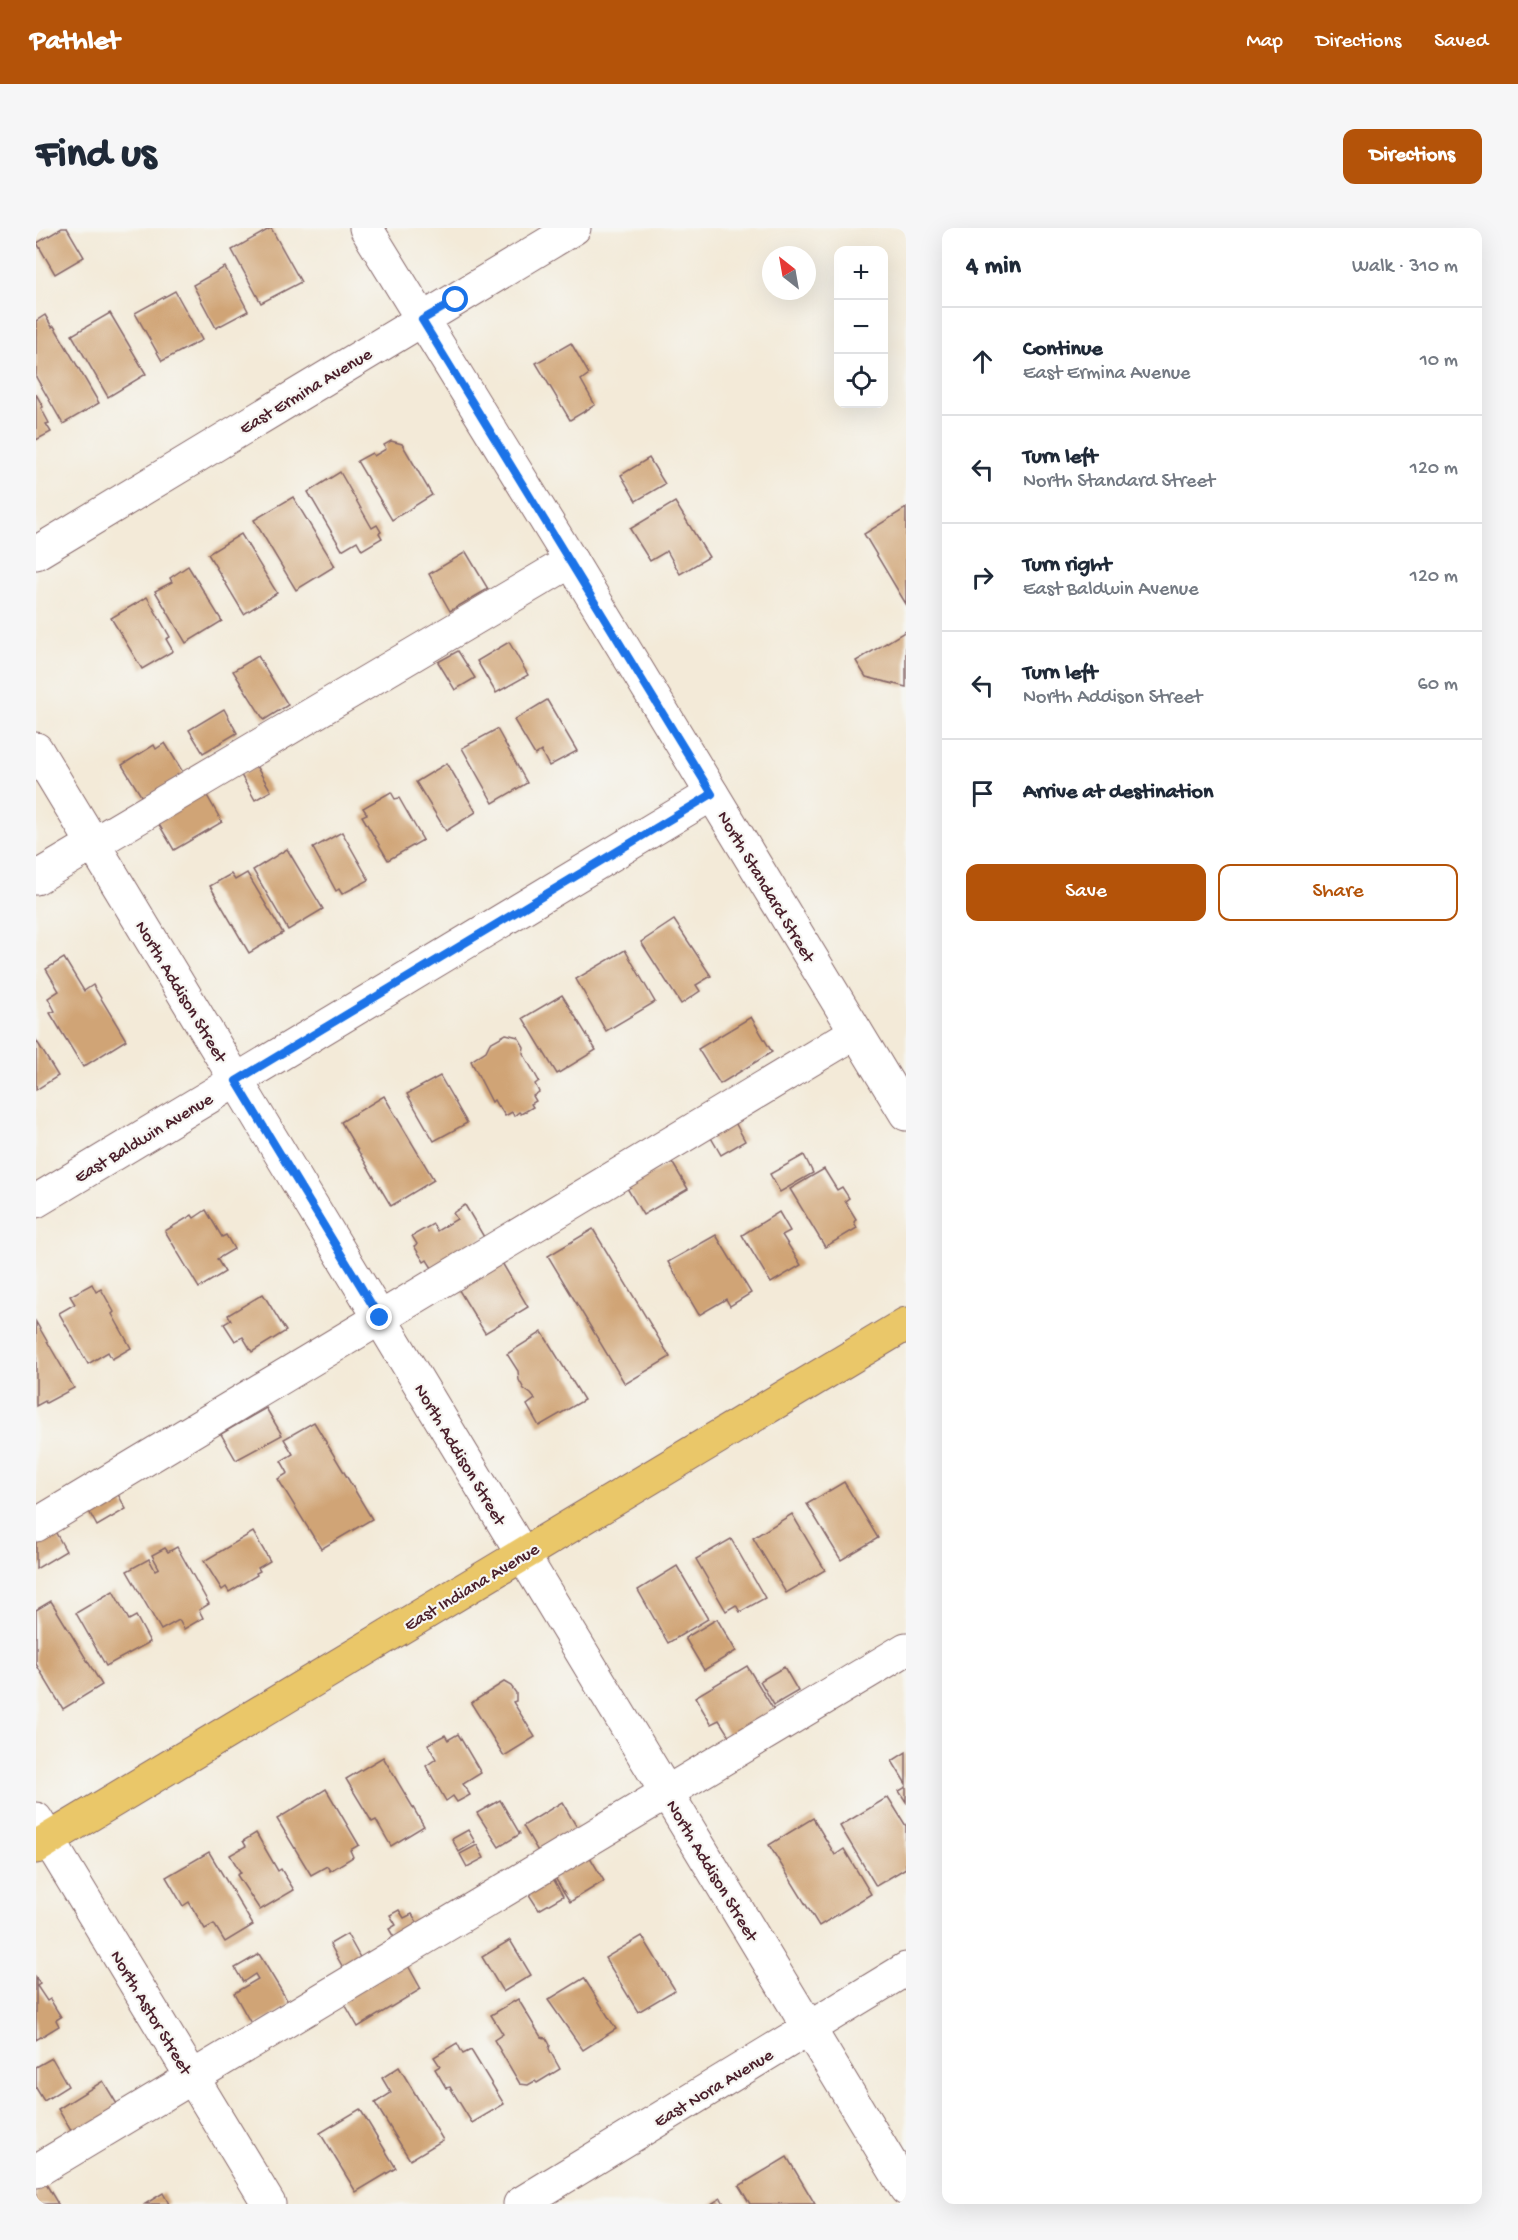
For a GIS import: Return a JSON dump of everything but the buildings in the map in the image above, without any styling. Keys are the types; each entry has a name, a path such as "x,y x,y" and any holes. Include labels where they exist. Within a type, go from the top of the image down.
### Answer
{"main road":[{"name":"East Indiana Avenue","path":"40,1836 523,1556 906,1323"}],"street":[{"name":"North Standard Street","path":"366,228 906,1114"},
{"name":"East Ermina Avenue","path":"36,553 574,228"},
{"path":"36,878 571,561"},
{"name":"North Addison Street","path":"36,749 906,2189"},
{"name":"East Baldwin Avenue","path":"36,1201 712,794"},
{"path":"36,1524 856,1032"},
{"path":"36,2171 906,1649"},
{"name":"North Astor Street","path":"40,1836 269,2204"},
{"name":"East Nora Avenue","path":"520,2204 906,1969"}],"route":[{"path":"380,1318 236,1081 712,794 422,320 456,300"}]}
